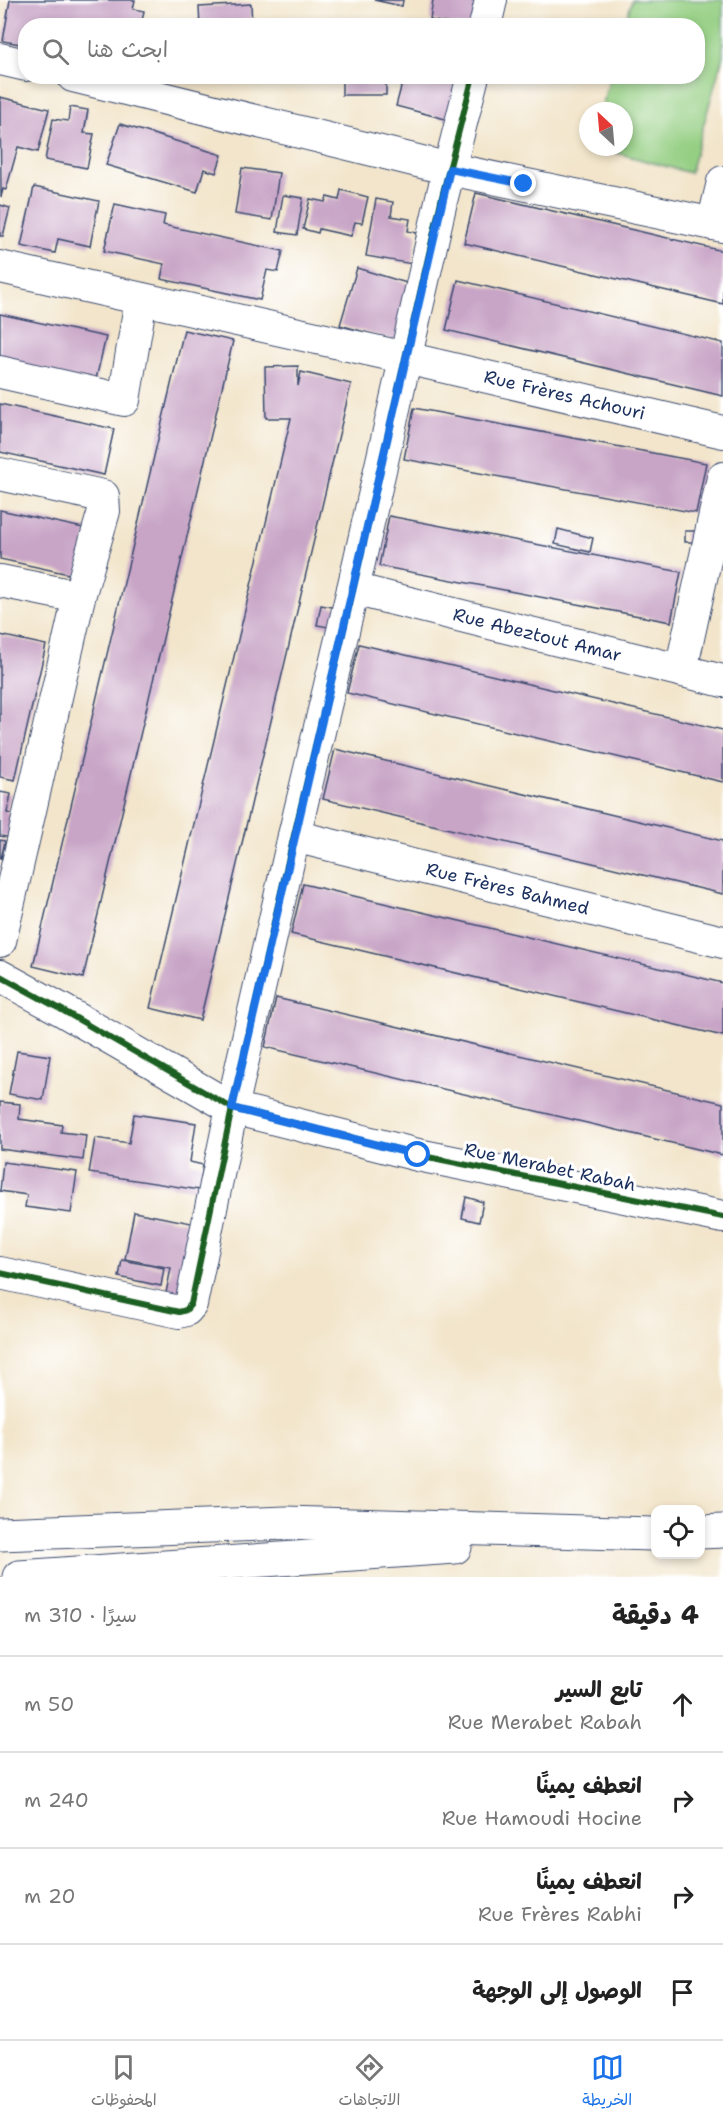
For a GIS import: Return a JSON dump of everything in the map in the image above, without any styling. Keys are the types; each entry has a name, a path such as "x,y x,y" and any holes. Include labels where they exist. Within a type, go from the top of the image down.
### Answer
{"main road":[{"path":"0,1534 286,1523 651,1534"},
{"path":"705,1532 723,1531"},
{"path":"19,1577 651,1534"}],"street":[{"path":"487,18 491,0"},
{"path":"0,58 18,63"},
{"path":"105,84 450,169 718,225 723,182"},
{"path":"0,1273 179,1312 186,1310 191,1304 232,1108 294,836 471,84"},
{"name":"Rue Frères Achouri","path":"0,267 723,432"},
{"path":"0,372 124,400 141,299"},
{"path":"0,474 103,496 104,511 79,597 0,940"},
{"path":"681,670 723,478"},
{"path":"0,581 79,597"},
{"name":"Rue Abeztout Amar","path":"353,590 723,681"},
{"name":"Rue Frères Bahmed","path":"294,836 723,942"},
{"name":"Rue Merabet Rabah","path":"0,976 232,1108 418,1155 723,1217"}],"green space":[{"path":"632,0 723,0 723,56 690,173 628,156 633,156 633,102 603,102 608,84 705,84 705,18 627,18"}],"building":[{"path":"10,0 135,0 133,9 144,11 143,18 18,18 18,44 3,41"},
{"path":"374,0 403,0 402,6"},
{"path":"433,0 483,0 482,18 430,18"},
{"path":"251,4 252,18 200,18 199,7"},
{"path":"342,84 386,84 386,95 342,95"},
{"path":"402,84 459,84 449,120 396,106"},
{"path":"0,97 49,109 38,152 18,147 6,190 3,189 1,197"},
{"path":"70,107 88,110 84,133 94,134 87,168 45,160 53,119 68,121"},
{"path":"120,124 222,155 216,173 204,169 197,192 106,165"},
{"path":"242,168 279,173 272,220 235,214"},
{"path":"34,187 99,201 90,246 58,239 55,253 21,246"},
{"path":"341,190 368,197 362,223 355,222 351,236 319,229 318,233 303,229 310,199 325,202 327,197 339,200"},
{"path":"476,193 723,251 723,304 464,243"},
{"path":"283,195 303,198 297,235 277,232"},
{"path":"376,199 393,202 391,216 410,219 408,231 417,233 412,264 366,256"},
{"path":"115,204 165,215 163,225 283,251 278,272 267,270 260,300 161,279 164,264 104,251"},
{"path":"0,205 10,208 3,236 0,236"},
{"path":"357,268 420,287 403,343 340,325"},
{"path":"458,280 723,343 723,396 446,330"},
{"path":"0,314 106,337 95,383 0,362"},
{"path":"184,330 233,341 83,978 33,966"},
{"path":"298,366 298,386 301,372 351,384 200,1020 150,1008 291,418 266,418 265,367"},
{"path":"0,404 114,429 104,475 0,452"},
{"path":"414,408 706,463 696,513 404,459"},
{"path":"0,510 88,529 78,576 0,559"},
{"path":"389,516 681,572 671,622 379,566"},
{"path":"558,529 593,538 590,552 555,544"},
{"path":"685,531 701,531 701,542 685,542"},
{"path":"321,605 343,609 339,629 317,625"},
{"path":"0,635 46,645 15,780 0,777"},
{"path":"359,644 723,730 723,782 347,693"},
{"path":"335,749 723,841 723,894 323,799"},
{"path":"0,792 11,794 7,813 23,816 19,839 0,836"},
{"path":"0,840 5,841 1,859 0,858"},
{"path":"303,884 723,983 723,1036 291,934"},
{"path":"276,998 723,1103 723,1155 265,1047"},
{"path":"17,1051 50,1056 43,1100 9,1094"},
{"path":"0,1102 20,1104 19,1119 62,1125 61,1132 86,1135 83,1160 0,1149"},
{"path":"134,1114 196,1123 190,1162 203,1165 199,1190 89,1173 95,1138 129,1143"},
{"path":"3,1162 77,1172 71,1213 25,1207 27,1195 0,1191"},
{"path":"466,1197 483,1202 479,1222 462,1218"},
{"path":"134,1212 202,1225 187,1297 166,1293 171,1268 125,1259"},
{"path":"122,1260 164,1268 161,1286 119,1277"}],"cycle path":[{"path":"0,1273 179,1312 186,1310 191,1304 232,1108 294,836 442,197 471,84"},
{"path":"0,976 232,1108 418,1155 723,1217"}],"route":[{"path":"418,1155 232,1108 450,169 524,184"}]}
